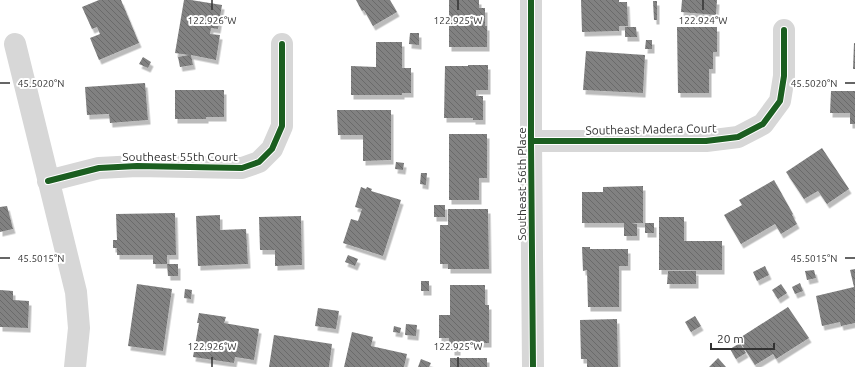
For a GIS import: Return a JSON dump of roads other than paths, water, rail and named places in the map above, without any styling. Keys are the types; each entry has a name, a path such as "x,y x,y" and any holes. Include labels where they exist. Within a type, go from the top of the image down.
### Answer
{"street":[{"name":"Southeast 56th Place","path":"531,0 533,367"},
{"name":"Southeast Madera Court","path":"531,141 706,141 738,137 763,124 780,101 784,76 784,30"},
{"path":"15,44 76,292 79,328 75,367"},
{"name":"Southeast 55th Court","path":"48,181 99,168 137,166 242,168 259,162 272,149 282,126 282,44"}]}
